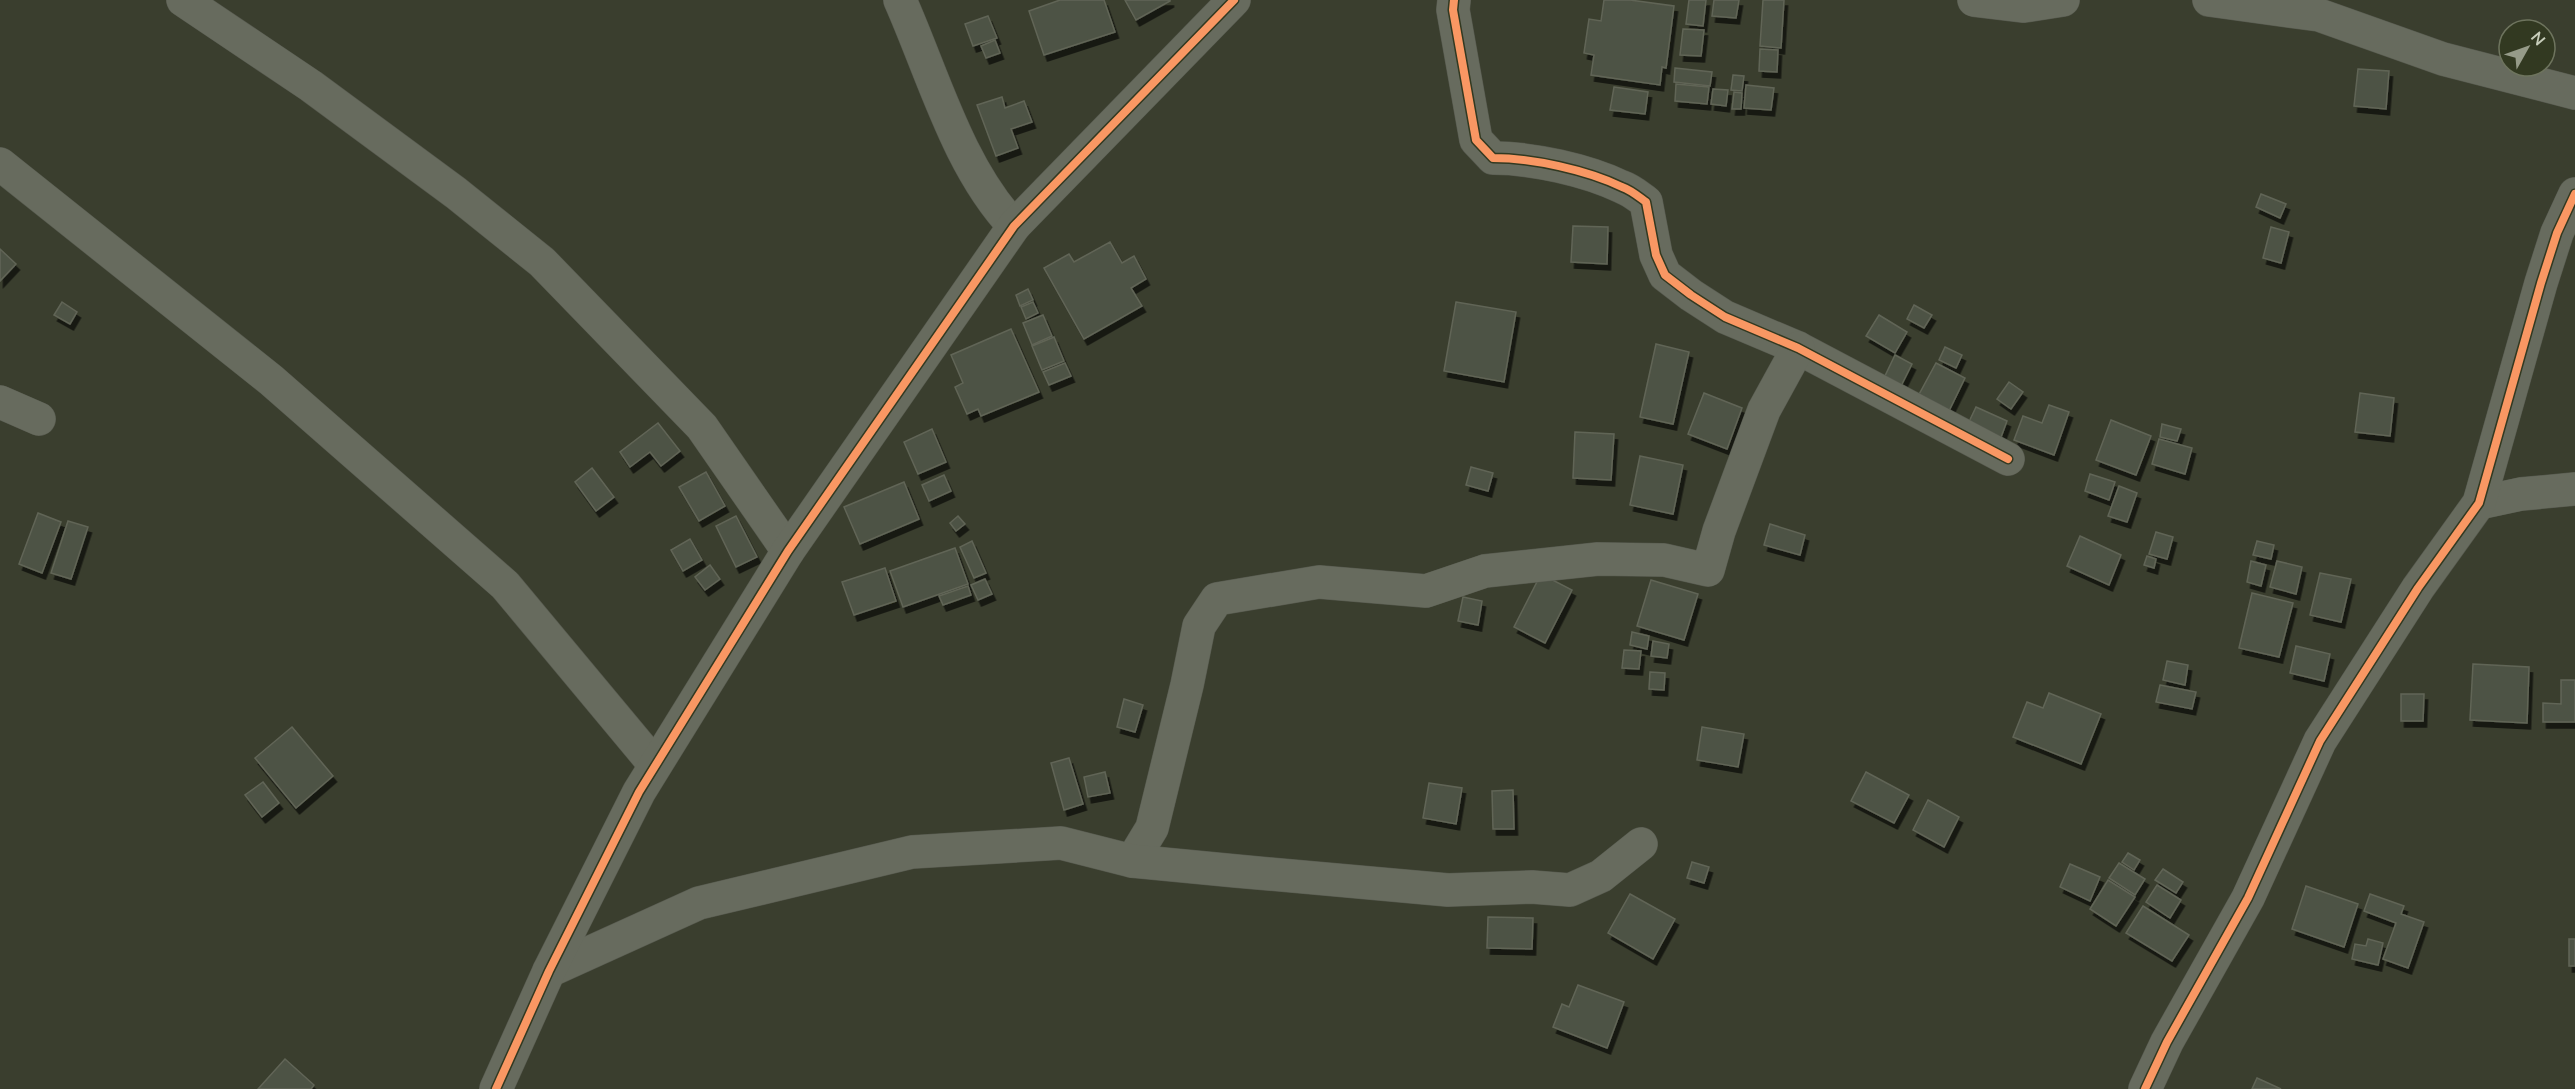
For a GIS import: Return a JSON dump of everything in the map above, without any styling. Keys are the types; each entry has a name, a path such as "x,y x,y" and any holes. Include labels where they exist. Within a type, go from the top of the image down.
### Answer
{"street":[{"path":"183,0 311,86 456,193 542,262 702,427 788,551"},
{"path":"900,0 961,145 998,209 1014,226"},
{"path":"496,1089 549,971 639,792 788,551 1014,226 1234,0"},
{"path":"1454,0 1453,10 1476,140 1494,158 1516,158 1584,174 1623,187 1646,202 1656,255 1665,275 1725,317 1798,348 2008,459"},
{"path":"1974,0 2024,6 2063,0"},
{"path":"2209,0 2319,15 2443,59 2575,93"},
{"path":"0,164 271,380 505,585 656,765"},
{"path":"2145,1089 2166,1042 2248,898 2320,741 2418,588 2479,503 2547,263 2557,233 2575,194"},
{"path":"1132,861 1152,828 1199,626 1217,599 1319,582 1426,591 1485,571 1598,559 1664,560 1708,570 1719,531 1764,410 1798,348"},
{"path":"0,402 39,419"},
{"path":"2479,503 2521,494 2575,489"},
{"path":"549,971 699,903 912,852 1061,843 1132,861 1448,890 1532,887 1570,890 1601,876 1641,844"}],"building":[{"path":"1060,0 1104,0 1115,32 1044,55 1029,11"},
{"path":"1125,0 1170,0 1170,1 1136,20"},
{"path":"1604,0 1630,0 1674,6 1666,68 1662,67 1660,85 1591,75 1594,55 1584,53 1589,19 1601,21"},
{"path":"1689,0 1706,0 1703,26 1686,24"},
{"path":"1714,0 1739,0 1736,18 1712,16"},
{"path":"1763,0 1784,0 1781,48 1760,46"},
{"path":"988,16 997,38 973,46 965,24"},
{"path":"1683,29 1704,30 1701,56 1680,55"},
{"path":"995,40 1000,53 986,58 981,46"},
{"path":"1760,49 1778,50 1777,72 1759,71"},
{"path":"1675,68 1712,72 1710,86 1674,82"},
{"path":"2358,69 2389,71 2386,109 2354,106"},
{"path":"1733,75 1744,76 1742,91 1731,90"},
{"path":"1676,84 1709,87 1707,104 1675,101"},
{"path":"1746,85 1774,88 1771,110 1744,108"},
{"path":"1614,87 1648,92 1645,114 1610,110"},
{"path":"1713,89 1728,90 1726,106 1711,104"},
{"path":"1734,92 1742,93 1741,109 1732,109"},
{"path":"1002,97 1005,108 1024,101 1032,122 1011,129 1018,148 996,156 977,105"},
{"path":"2261,194 2286,204 2280,218 2256,207"},
{"path":"1573,226 1608,227 1607,264 1571,262"},
{"path":"2271,227 2289,232 2281,263 2263,258"},
{"path":"1110,242 1122,263 1134,256 1146,279 1131,288 1142,306 1084,339 1044,268 1069,254 1074,262"},
{"path":"0,249 16,264 0,281"},
{"path":"1028,289 1033,300 1020,306 1016,295"},
{"path":"62,302 77,312 70,324 54,315"},
{"path":"1033,302 1038,313 1026,319 1021,307"},
{"path":"1456,302 1516,312 1504,382 1444,371"},
{"path":"1914,305 1932,315 1924,328 1907,319"},
{"path":"1043,315 1052,336 1032,345 1023,323"},
{"path":"1879,315 1907,332 1895,353 1866,336"},
{"path":"1011,329 1039,392 981,416 978,409 967,414 955,387 963,383 951,355"},
{"path":"1054,337 1064,361 1042,370 1032,346"},
{"path":"1656,344 1689,352 1673,424 1640,417"},
{"path":"1945,347 1962,355 1956,368 1939,360"},
{"path":"1895,355 1912,364 1901,386 1884,378"},
{"path":"1065,363 1071,376 1049,385 1043,372"},
{"path":"1936,363 1965,378 1947,415 1916,400"},
{"path":"2009,382 2023,392 2011,409 1997,399"},
{"path":"1704,393 1742,408 1727,449 1688,434"},
{"path":"2360,393 2394,398 2390,436 2355,432"},
{"path":"2049,405 2069,412 2054,455 2014,440 2023,416 2042,423"},
{"path":"1976,407 2007,421 2000,440 1967,426"},
{"path":"2111,420 2151,436 2136,475 2096,460"},
{"path":"658,423 680,451 661,466 650,452 630,467 620,452"},
{"path":"2162,424 2181,429 2177,441 2160,437"},
{"path":"932,429 946,462 918,474 904,442"},
{"path":"1575,432 1614,434 1611,480 1573,478"},
{"path":"2159,439 2192,448 2185,474 2152,464"},
{"path":"1640,456 1683,465 1673,514 1630,505"},
{"path":"1471,467 1493,473 1488,491 1466,485"},
{"path":"592,468 614,497 596,511 575,482"},
{"path":"706,472 725,506 699,521 679,487"},
{"path":"2090,474 2115,482 2109,500 2085,491"},
{"path":"944,475 951,491 929,501 922,485"},
{"path":"904,482 919,519 860,544 844,507"},
{"path":"2119,486 2137,493 2127,522 2108,516"},
{"path":"38,513 61,522 42,573 19,564"},
{"path":"736,516 757,557 736,567 716,526"},
{"path":"958,516 965,524 956,531 950,523"},
{"path":"68,521 88,527 71,579 51,573"},
{"path":"1770,524 1805,535 1800,555 1764,545"},
{"path":"2156,532 2173,537 2167,559 2149,554"},
{"path":"2080,536 2121,555 2109,585 2067,566"},
{"path":"690,539 702,560 683,571 671,550"},
{"path":"972,541 986,573 974,578 960,547"},
{"path":"2257,541 2274,545 2271,559 2253,555"},
{"path":"955,548 968,584 903,607 890,571"},
{"path":"2147,556 2156,559 2154,568 2144,565"},
{"path":"2251,561 2266,565 2261,586 2247,582"},
{"path":"2277,561 2302,567 2296,594 2270,587"},
{"path":"710,565 720,579 705,590 695,577"},
{"path":"885,568 896,601 854,615 842,582"},
{"path":"2320,573 2351,579 2341,622 2310,615"},
{"path":"1541,574 1572,590 1545,643 1514,627"},
{"path":"985,579 992,594 978,600 971,585"},
{"path":"1651,580 1698,594 1684,640 1637,626"},
{"path":"968,586 971,595 943,605 939,596"},
{"path":"2252,593 2293,603 2279,657 2239,648"},
{"path":"1463,597 1482,601 1478,625 1458,621"},
{"path":"1632,632 1649,636 1647,649 1630,645"},
{"path":"1653,641 1669,644 1667,658 1651,656"},
{"path":"2296,646 2330,654 2324,681 2290,673"},
{"path":"1624,650 1641,651 1639,669 1622,668"},
{"path":"2167,661 2188,665 2185,685 2163,680"},
{"path":"2473,664 2529,667 2527,723 2470,720"},
{"path":"1650,672 1665,673 1664,690 1649,689"},
{"path":"2561,680 2575,680 2575,722 2543,722 2543,703 2561,704"},
{"path":"2160,685 2196,692 2192,709 2156,702"},
{"path":"2049,693 2101,714 2081,764 2013,737 2027,702 2043,708"},
{"path":"2401,694 2424,694 2423,721 2401,721"},
{"path":"1124,699 1143,705 1135,732 1117,727"},
{"path":"292,727 333,776 296,808 255,758"},
{"path":"1702,727 1744,734 1738,767 1697,760"},
{"path":"1069,758 1083,804 1064,810 1051,763"},
{"path":"1105,772 1110,793 1088,797 1084,777"},
{"path":"1866,772 1909,795 1894,823 1851,801"},
{"path":"263,782 279,803 262,817 245,795"},
{"path":"1429,783 1462,788 1456,824 1423,818"},
{"path":"1513,790 1514,829 1493,829 1492,791"},
{"path":"1928,800 1959,817 1944,847 1913,830"},
{"path":"2128,853 2140,860 2134,870 2122,862"},
{"path":"1692,862 1709,867 1704,883 1687,878"},
{"path":"2119,863 2145,879 2135,895 2109,878"},
{"path":"2070,864 2100,877 2090,901 2060,887"},
{"path":"2163,869 2183,882 2176,893 2155,880"},
{"path":"2108,880 2135,897 2116,926 2090,909"},
{"path":"2157,885 2181,900 2170,918 2146,902"},
{"path":"2306,886 2358,904 2344,947 2292,929"},
{"path":"1630,894 1675,919 1653,959 1608,933"},
{"path":"2370,894 2404,906 2401,914 2424,922 2408,968 2383,959 2396,923 2364,911"},
{"path":"2143,906 2189,935 2172,961 2126,933"},
{"path":"1488,917 1533,918 1532,949 1487,948"},
{"path":"2368,939 2383,943 2378,965 2352,959 2355,944 2366,946"},
{"path":"2569,939 2575,939 2575,966 2569,966"},
{"path":"1578,985 1624,1002 1607,1048 1553,1027 1562,1004 1569,1007"},
{"path":"285,1059 314,1085 311,1089 258,1089"},
{"path":"2257,1078 2281,1089 2252,1089"}],"cycle path":[{"path":"496,1089 549,971 639,792 788,551 1014,226 1234,0"},
{"path":"1454,0 1453,10 1476,140 1493,158 1525,160 1559,166 1593,175 1629,190 1646,202 1656,255 1665,275 1691,295 1725,317 1798,348 2008,459"},
{"path":"2145,1089 2167,1042 2248,898 2320,741 2418,588 2479,503 2541,283 2557,233 2575,194"}]}
